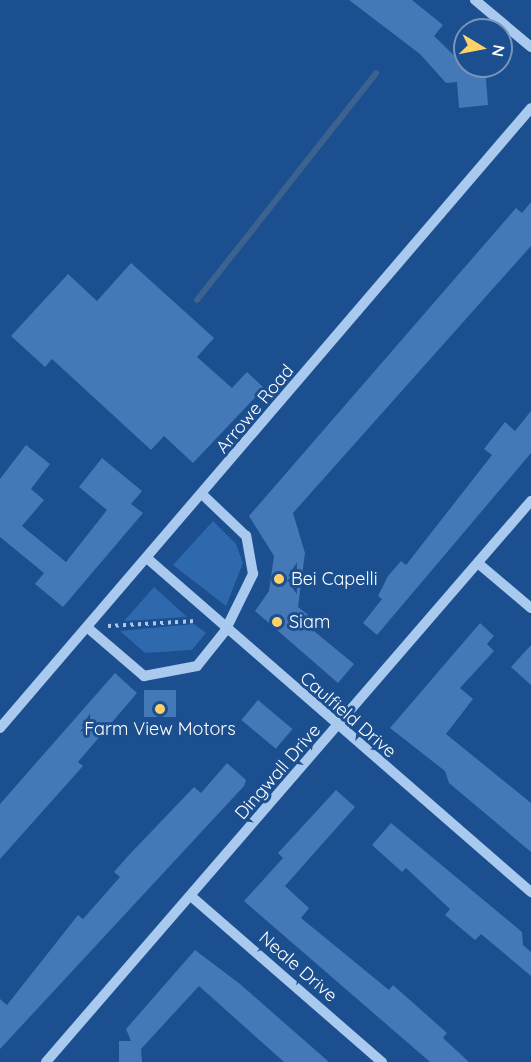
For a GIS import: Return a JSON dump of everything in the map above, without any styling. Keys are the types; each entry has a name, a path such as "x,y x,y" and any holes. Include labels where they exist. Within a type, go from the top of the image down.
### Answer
{"street":[{"path":"475,0 531,47"},
{"name":"Arrowe Road","path":"0,728 204,496 531,108"},
{"path":"88,628 144,676 197,666 225,631 247,596 253,555 246,536 204,496"},
{"name":"Dingwall Drive","path":"46,1062 192,897 531,501"},
{"name":"Caulfield Drive","path":"147,559 212,620 531,892"},
{"path":"479,564 531,608"},
{"name":"Neale Drive","path":"192,897 382,1062"}],"path":[{"path":"88,628 212,620"}],"shaded area":[{"path":"213,521 236,544 243,563 226,606 173,565"},
{"path":"154,587 187,617 124,621"},
{"path":"194,624 206,633 192,650 145,653 120,631"}],"building":[{"path":"349,0 412,0 443,25 434,36 453,54 453,78 486,78 488,105 459,108 457,82 446,83 420,54"},
{"path":"531,202 531,246 293,513 305,553 298,607 315,620 309,627 354,664 338,683 255,611 269,591 274,556 249,516 516,208 522,213"},
{"path":"131,263 214,338 197,357 232,388 247,372 264,388 193,463 164,436 151,450 52,359 45,367 11,336 68,274 97,301"},
{"path":"531,411 531,453 377,635 363,623 382,599 378,596 388,576 401,561 406,565 492,455 484,449 505,422 515,431"},
{"path":"26,445 50,464 31,489 44,500 22,526 66,562 107,510 79,487 102,458 142,491 131,504 143,513 63,607 35,584 44,573 0,537 0,479"},
{"path":"480,623 494,636 487,644 494,651 460,688 473,699 446,734 531,803 531,852 449,783 445,771 390,728"},
{"path":"531,645 531,685 511,667"},
{"path":"115,673 137,693 78,762 83,766 0,859 0,804"},
{"name":"Farm View Motors","path":"144,690 176,690 176,717 144,717"},
{"path":"258,700 292,729 276,749 241,720"},
{"path":"227,763 246,780 244,786 0,1049 0,999 7,1005 78,915 83,919 120,877 114,872 128,856 194,787 201,793"},
{"path":"336,790 355,807 285,886 309,908 301,918 389,990 393,985 447,1033 443,1038 469,1062 430,1062 244,901 283,858 278,853"},
{"path":"391,823 522,932 523,945 531,952 531,976 481,934 475,940 445,915 450,909 406,868 402,872 372,845"},
{"path":"195,950 240,984 329,1062 284,1062 199,986 141,1049 142,1062 119,1062 119,1041 131,1041 126,1029"}],"waterway":[{"path":"197,300 376,73"}],"place":[{"name":"Bei Capelli","path":"279,579"},
{"name":"Siam","path":"277,622"},
{"name":"Farm View Motors","path":"160,709"}]}
